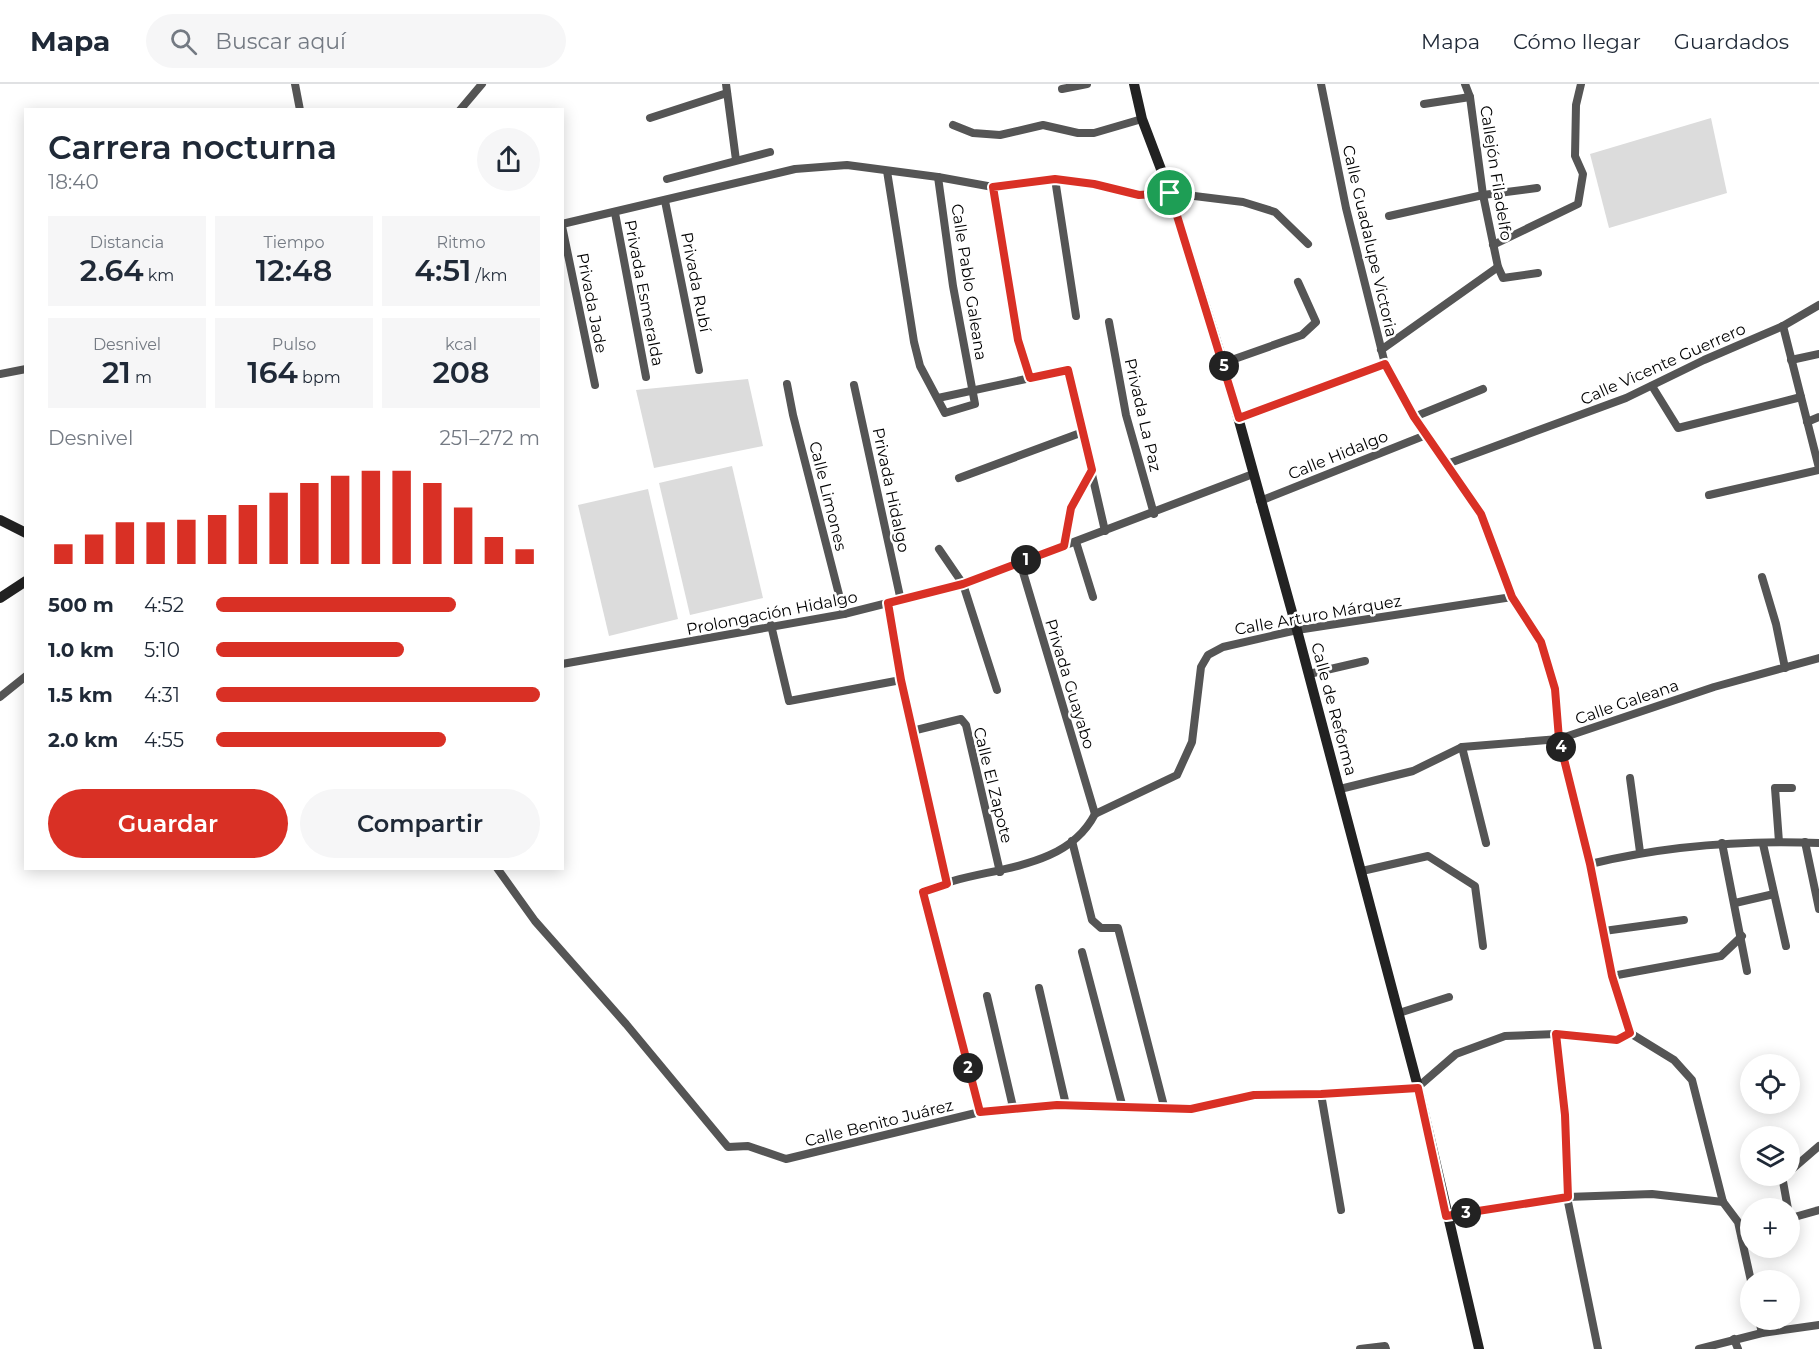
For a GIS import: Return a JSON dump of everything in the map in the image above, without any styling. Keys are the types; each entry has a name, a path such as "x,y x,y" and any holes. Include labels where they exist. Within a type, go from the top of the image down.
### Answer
{"main road":[{"name":"Calle de Reforma","path":"1134,84 1142,119 1170,193 1223,363 1297,630 1418,1088 1446,1216 1479,1349"},
{"path":"0,520 24,532"},
{"path":"0,598 24,582"}],"street":[{"path":"295,84 300,108"},
{"path":"462,108 482,84"},
{"path":"726,84 736,160"},
{"path":"1062,88 1087,84"},
{"name":"Calle Guadalupe Victoria","path":"1321,84 1346,208 1385,364 1414,417 1481,514 1512,597 1541,642 1555,689 1559,739 1590,864 1612,976 1630,1033"},
{"name":"Callejón Filadelfo","path":"1465,84 1470,97 1483,195 1498,267 1503,278 1538,273"},
{"path":"1493,245 1578,204 1582,174 1575,156 1576,105 1581,84"},
{"path":"650,118 727,93"},
{"path":"1424,104 1470,97"},
{"path":"469,99 469,108"},
{"path":"953,124 973,133 1000,135 1043,125 1086,133 1142,119"},
{"path":"667,179 770,152"},
{"path":"564,225 795,169 847,165 993,187 1055,179 1094,184 1139,195 1170,193 1243,202 1275,212 1308,244"},
{"path":"887,171 914,342 920,366 938,398 1068,370 1106,531"},
{"name":"Calle Pablo Galeana","path":"938,177 953,286 975,404 945,413 938,398"},
{"path":"1055,179 1076,316"},
{"path":"993,187 1018,340 1030,378"},
{"path":"1389,216 1483,195 1537,189"},
{"name":"Privada Rubí","path":"665,201 699,370"},
{"name":"Privada Esmeralda","path":"615,213 646,377"},
{"name":"Privada Jade","path":"564,235 595,386"},
{"path":"1381,350 1498,267"},
{"path":"1223,363 1311,329 1316,322 1298,282"},
{"name":"Calle Vicente Guerrero","path":"1447,464 1626,398 1783,326 1819,305"},
{"name":"Privada La Paz","path":"1109,322 1126,415 1154,514"},
{"path":"1709,495 1819,469 1783,326"},
{"path":"1791,360 1819,354"},
{"path":"1239,418 1385,364"},
{"path":"0,374 24,369"},
{"name":"Calle Limones","path":"787,384 844,614"},
{"name":"Privada Hidalgo","path":"854,385 901,601"},
{"path":"1652,386 1678,428 1801,397"},
{"path":"1414,417 1483,389"},
{"path":"1807,422 1819,417"},
{"path":"959,478 1083,432"},
{"name":"Calle Hidalgo","path":"1260,501 1426,435"},
{"path":"1064,546 1071,508 1092,470"},
{"name":"Prolongación Hidalgo","path":"564,664 771,625 844,614 963,584 1154,514 1252,474"},
{"path":"1076,542 1094,597"},
{"path":"939,549 963,584 997,690"},
{"name":"Privada Guayabo","path":"1020,562 1095,814"},
{"path":"1762,577 1776,624 1785,668"},
{"name":"Calle Arturo Márquez","path":"980,1112 923,892 1035,861 1072,841 1090,823 1095,814 1176,776 1192,742 1202,666 1208,655 1223,647 1297,630 1512,597"},
{"path":"888,603 901,680 947,884"},
{"path":"771,625 789,701 901,680"},
{"name":"Calle Galeana","path":"1340,789 1413,771 1462,747 1559,739 1714,687 1819,658"},
{"path":"1309,674 1365,661"},
{"path":"0,698 24,678"},
{"name":"Calle El Zapote","path":"912,731 962,719 966,725 1000,872"},
{"path":"1462,747 1486,843"},
{"path":"1630,778 1640,852"},
{"path":"1779,842 1775,788 1792,788"},
{"path":"1072,841 1092,920 1101,928 1118,928 1164,1110"},
{"path":"1805,842 1819,909"},
{"path":"1590,864 1640,852 1722,843 1819,843"},
{"path":"1722,843 1742,936 1747,971"},
{"path":"1763,844 1786,946"},
{"path":"1362,871 1428,856 1475,886 1483,946"},
{"name":"Calle Benito Juárez","path":"498,870 536,921 626,1024 728,1147 748,1146 786,1159 799,1158 980,1112 1013,1107 1066,1105 1164,1110 1191,1109 1254,1095 1321,1094 1418,1088"},
{"path":"1735,903 1774,894"},
{"path":"1604,932 1684,920"},
{"path":"1612,976 1721,956 1742,936"},
{"path":"1082,952 1123,1108"},
{"path":"1039,988 1066,1105"},
{"path":"987,996 1013,1107"},
{"path":"1399,1013 1449,997"},
{"path":"1418,1088 1456,1054 1505,1036 1556,1034 1617,1040 1630,1033 1674,1060 1692,1080 1723,1202 1738,1222 1740,1230"},
{"path":"1556,1034 1565,1115 1568,1197 1598,1349"},
{"path":"1321,1094 1341,1210"},
{"path":"1800,1162 1819,1146"},
{"path":"1446,1216 1568,1197 1652,1194 1723,1202"},
{"path":"1800,1216 1819,1210"},
{"path":"1699,1349 1762,1333 1819,1325"},
{"path":"1734,1339 1738,1349"},
{"path":"1360,1349 1385,1347"}],"shaded area":[{"path":"1711,118 1727,193 1609,228 1590,154"},
{"path":"748,379 763,446 654,468 636,390"},
{"path":"732,466 763,598 690,615 659,483"},
{"path":"648,489 678,619 609,636 578,505"}],"route":[{"path":"1055,179 1094,184 1139,195 1170,193 1239,418 1385,364 1414,417 1481,514 1512,597 1541,642 1555,689 1559,739 1590,864 1612,976 1630,1033 1617,1040 1556,1034 1565,1115 1568,1197 1446,1216 1418,1088 1321,1094 1254,1095 1191,1109 1164,1110 1057,1105 1013,1107 980,1112 923,892 947,884 901,680 888,603 963,584 1064,546 1071,508 1092,470 1068,370 1030,378 1018,340 993,187 1055,179"}]}
